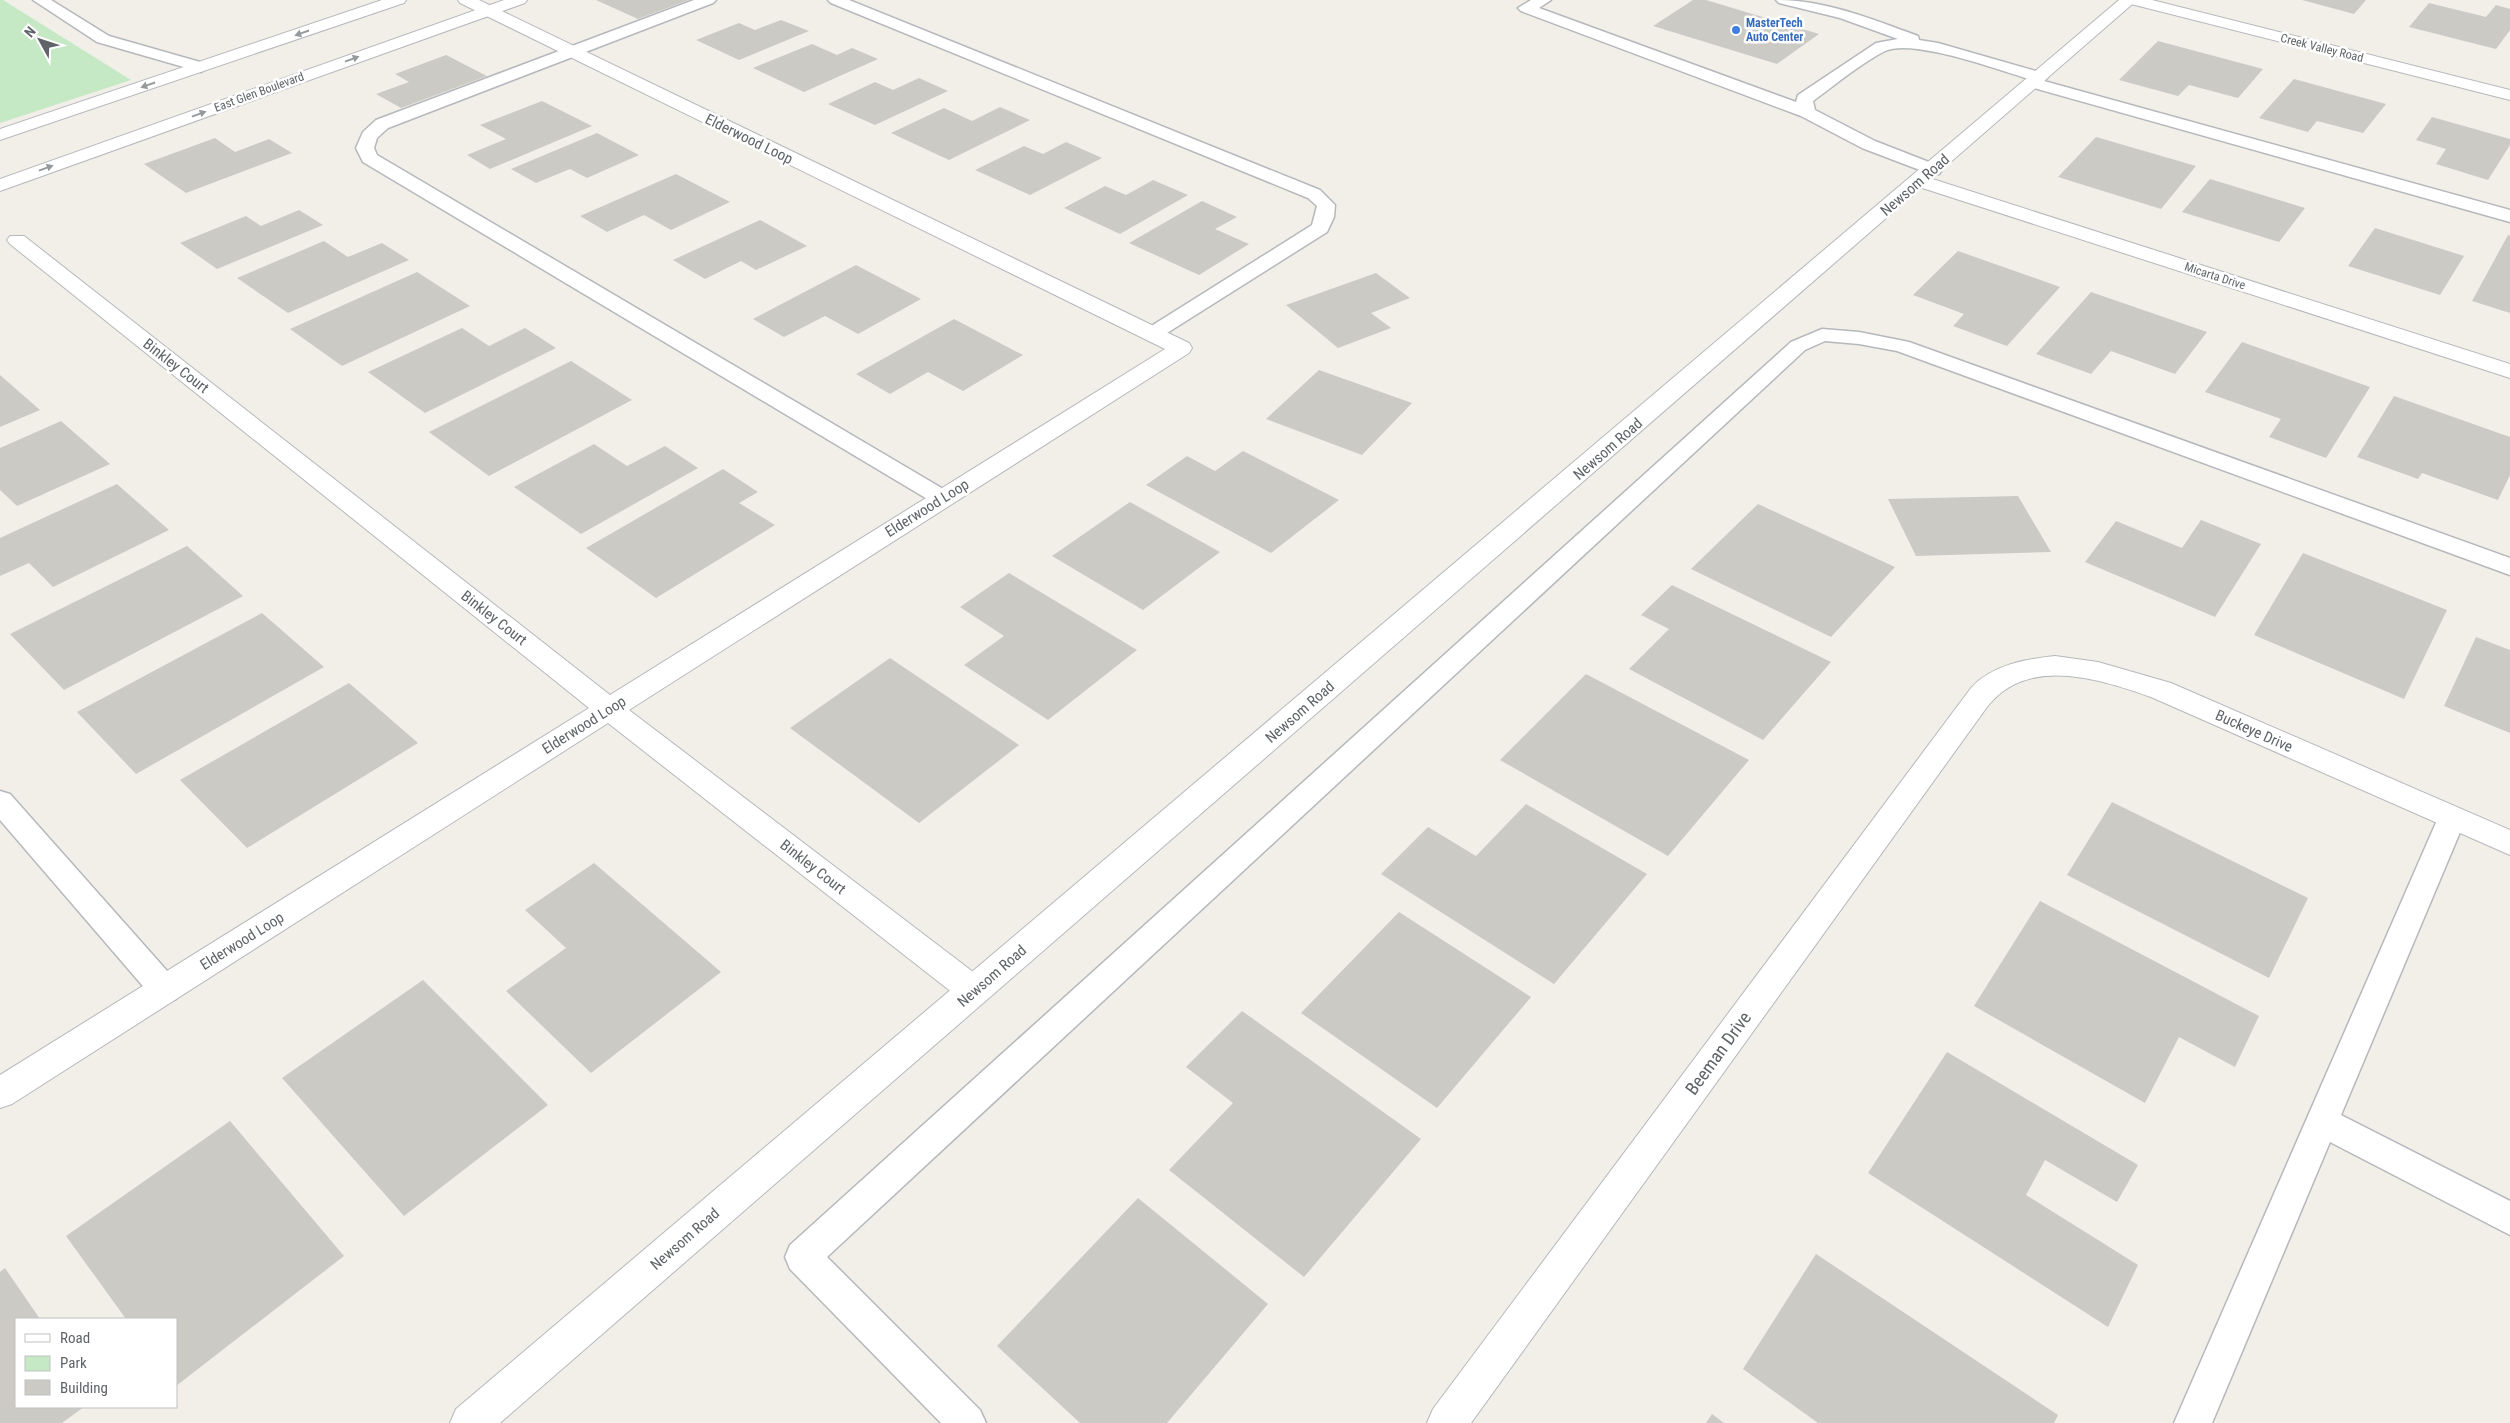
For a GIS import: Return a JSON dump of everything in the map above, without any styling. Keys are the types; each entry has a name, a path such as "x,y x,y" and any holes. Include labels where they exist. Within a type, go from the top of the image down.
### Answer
{"street":[{"path":"2,136 398,0"},
{"name":"Elderwood Loop","path":"0,1093 1181,348 466,0"},
{"name":"East Glen Boulevard","path":"0,185 519,0"},
{"name":"Newsom Road","path":"470,1423 2129,0"},
{"name":"Creek Valley Road","path":"2133,0 2510,95"},
{"name":"Micarta Drive","path":"1927,175 2510,371"},
{"name":"Binkley Court","path":"17,240 609,709 974,991"},
{"name":"Buckeye Drive","path":"1992,684 2031,666 2074,666 2108,672 2162,690 2510,843"},
{"name":"Beeman Drive","path":"1447,1423 1963,719 1992,684"}],"lane":[{"path":"41,0 103,38 201,67"},
{"path":"708,0 382,124 369,136 365,148 369,158 942,498"},
{"path":"836,0 1314,194 1326,205 1325,217 1320,228 1152,334"},
{"path":"1543,0 1526,8 1807,112 1927,175"},
{"path":"1784,0 1845,15 2036,80 2510,216"},
{"path":"1807,112 1804,99 1882,46 1906,43 1932,46"},
{"path":"967,1423 802,1257 1798,346 1822,335 1859,338 1902,346 2510,567"},
{"path":"0,800 164,990"},
{"path":"2193,1423 2452,818"},
{"path":"2322,1121 2510,1219"}],"green space":[{"path":"0,0 3,0 131,80 0,123"}],"building":[{"path":"596,0 689,0 638,19"},
{"name":"MasterTech Auto Center","path":"1693,0 1706,0 1819,34 1777,64 1653,26"},
{"path":"2302,0 2366,0 2354,14"},
{"path":"2429,3 2486,17 2496,5 2510,9 2510,30 2496,49 2409,27"},
{"path":"781,20 809,31 739,60 696,40 739,23 755,30"},
{"path":"2158,41 2263,69 2238,98 2189,85 2178,96 2119,80"},
{"path":"812,44 837,55 852,48 878,59 804,92 753,68"},
{"path":"446,55 487,76 401,108 376,94 409,82 395,74"},
{"path":"919,78 948,91 875,125 828,104 875,82 893,90"},
{"path":"2294,79 2386,104 2363,133 2317,121 2308,132 2259,118"},
{"path":"542,101 592,126 490,169 467,155 506,139 480,125"},
{"path":"1000,107 1030,120 949,160 891,133 944,108 972,121"},
{"path":"2432,117 2510,139 2510,145 2488,180 2436,164 2446,149 2416,140"},
{"path":"597,133 639,155 587,178 570,169 536,183 511,169"},
{"path":"2096,137 2196,166 2161,209 2058,177"},
{"path":"215,138 235,152 269,139 292,153 186,193 144,164"},
{"path":"1066,142 1102,158 1030,195 975,170 1024,146 1043,154"},
{"path":"676,174 730,202 671,230 644,215 607,232 580,216"},
{"path":"2210,179 2305,208 2279,242 2182,212"},
{"path":"1153,180 1188,195 1120,234 1064,208 1105,186 1126,195"},
{"path":"1202,201 1237,217 1215,229 1249,244 1199,275 1129,243"},
{"path":"299,210 323,225 217,269 180,243 246,216 261,226"},
{"path":"760,220 807,246 756,270 741,261 705,279 673,260"},
{"path":"2375,228 2464,256 2440,295 2348,266"},
{"path":"2508,235 2510,236 2510,313 2472,301"},
{"path":"324,241 348,257 382,243 409,260 288,313 237,278"},
{"path":"1958,251 2060,287 2007,346 1953,326 1964,314 1913,295"},
{"path":"856,265 921,299 858,334 825,316 784,337 753,319"},
{"path":"417,272 470,306 342,366 290,329"},
{"path":"1376,273 1410,298 1371,313 1391,328 1338,348 1286,305"},
{"path":"2091,292 2207,332 2175,374 2111,351 2091,374 2036,354"},
{"path":"954,319 1023,355 963,391 928,372 890,394 856,374"},
{"path":"462,328 489,346 525,328 556,348 425,413 368,372"},
{"path":"2242,342 2370,387 2326,458 2269,437 2281,419 2205,392"},
{"path":"571,361 632,400 489,476 429,432"},
{"path":"1319,370 1412,403 1362,455 1266,419"},
{"path":"0,375 40,410 0,427"},
{"path":"2394,396 2510,437 2510,475 2498,500 2422,473 2418,479 2357,457"},
{"path":"61,421 110,464 17,506 0,490 0,448"},
{"path":"594,444 627,466 665,446 698,468 581,534 514,487"},
{"path":"1243,451 1339,500 1271,553 1146,485 1187,456 1215,471"},
{"path":"723,469 758,492 739,503 775,525 656,598 586,548"},
{"path":"117,484 169,530 53,587 29,563 0,576 0,538"},
{"path":"2018,496 2051,552 1916,556 1888,499"},
{"path":"1130,502 1220,552 1143,610 1052,556"},
{"path":"1758,504 1895,567 1831,637 1691,569"},
{"path":"2201,520 2261,544 2215,617 2085,562 2116,521 2182,548"},
{"path":"187,546 243,596 64,690 10,634"},
{"path":"2303,553 2447,610 2404,699 2254,635"},
{"path":"1009,573 1137,650 1048,720 964,665 1004,636 960,607"},
{"path":"1672,585 1831,662 1763,740 1629,669 1669,629 1641,615"},
{"path":"262,613 324,667 136,774 77,712"},
{"path":"2476,637 2510,650 2510,733 2444,706"},
{"path":"890,658 1019,745 919,823 790,728"},
{"path":"1586,674 1749,760 1668,856 1500,760"},
{"path":"349,683 418,743 247,848 180,780"},
{"path":"2112,802 2308,898 2269,978 2067,875"},
{"path":"1526,804 1647,874 1554,984 1381,874 1428,827 1476,856"},
{"path":"594,863 721,972 591,1073 506,991 566,948 525,910"},
{"path":"2040,901 2259,1016 2235,1067 2179,1037 2145,1103 1974,1006"},
{"path":"1399,912 1531,997 1437,1108 1301,1013"},
{"path":"423,980 548,1105 404,1216 282,1078"},
{"path":"1242,1011 1421,1139 1304,1277 1169,1170 1233,1103 1186,1067"},
{"path":"1947,1052 2138,1165 2117,1202 2045,1160 2026,1195 2138,1265 2108,1327 1868,1173"},
{"path":"230,1121 344,1256 178,1384 178,1318 125,1318 66,1236"},
{"path":"1138,1198 1268,1304 1167,1423 1080,1423 997,1346"},
{"path":"1816,1254 2058,1415 2054,1423 1818,1423 1743,1369"},
{"path":"5,1268 39,1318 15,1318 15,1408 83,1408 62,1423 0,1423 0,1272"},
{"path":"1712,1414 1724,1423 1706,1423"}],"place":[{"name":"MasterTech Auto Center","path":"1736,30"}]}
